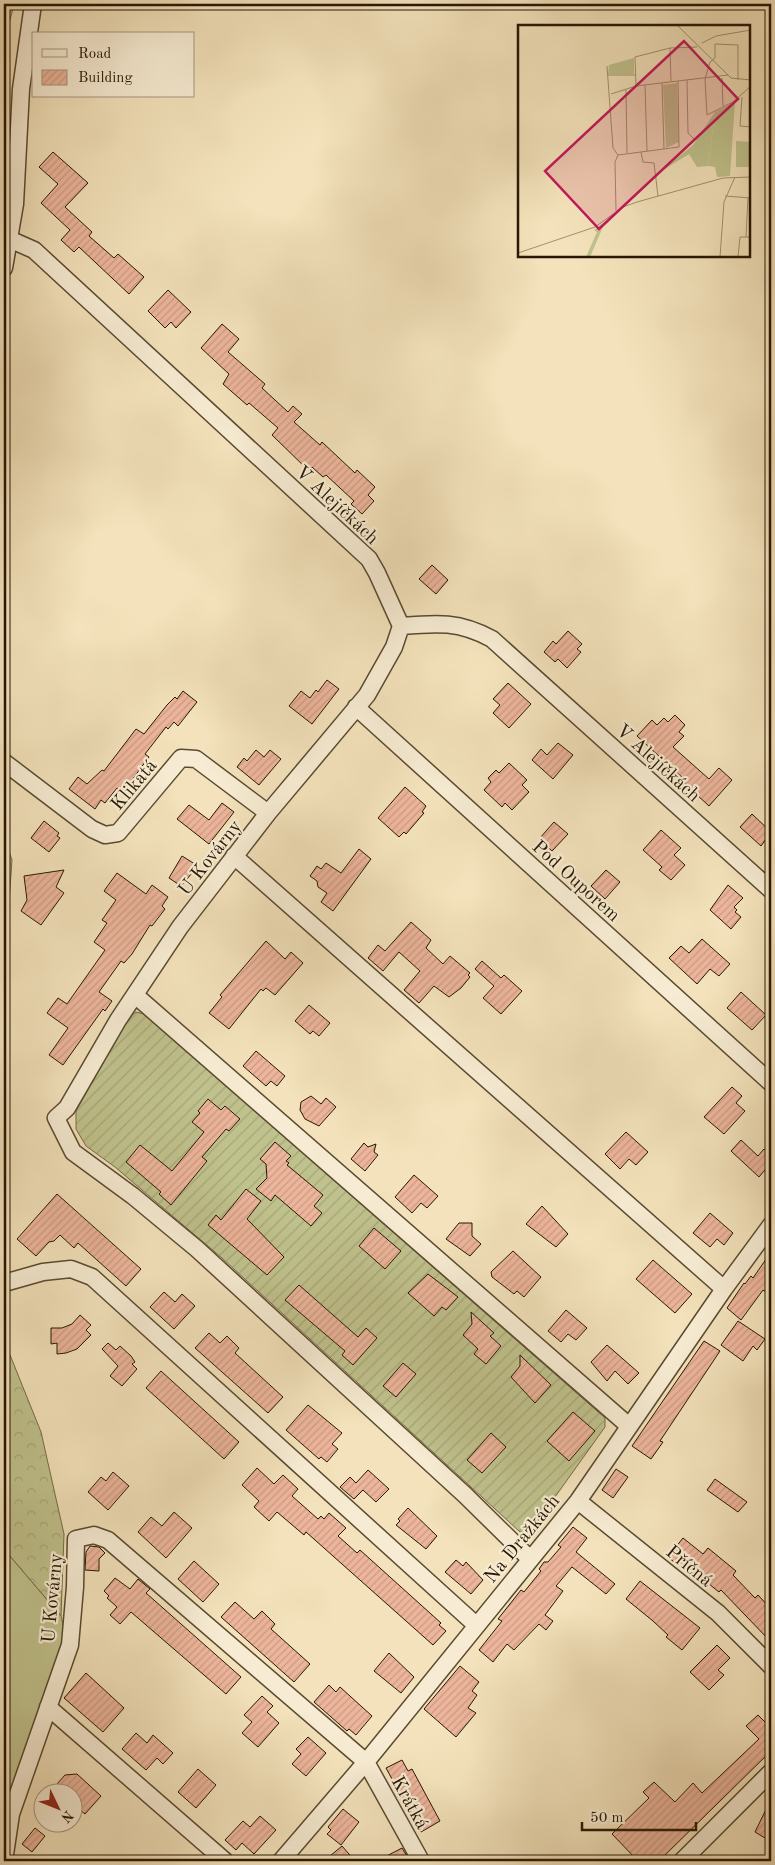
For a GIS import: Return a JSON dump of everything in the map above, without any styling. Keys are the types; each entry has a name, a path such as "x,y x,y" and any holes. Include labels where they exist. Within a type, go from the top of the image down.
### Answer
{"street":[{"path":"4,268 15,204 21,89 32,4"},
{"name":"V Alejíčkách","path":"8,239 34,250 369,559 401,626 440,623 461,625 492,639 771,890"},
{"name":"U Kovárny","path":"401,626 394,647 367,695 268,813 180,927 135,995 67,1108 56,1118 73,1152 133,1196 197,1250 465,1495 529,1558"},
{"name":"Pod Ouporem","path":"356,707 771,1083"},
{"name":"Klikatá","path":"4,762 92,829 105,836 118,833 181,758 196,759 268,813"},
{"path":"234,856 724,1289"},
{"path":"135,995 629,1426"},
{"name":"Na Dražkách","path":"282,1861 366,1762 529,1558 578,1501 724,1289 771,1225"},
{"path":"4,1282 43,1272 71,1269 92,1277 476,1625"},
{"name":"Příčná","path":"578,1501 718,1613 771,1666"},
{"name":"U Kovárny","path":"4,1861 11,1814 70,1645 75,1587 76,1539 94,1535 108,1540 366,1762"},
{"path":"48,1707 225,1861"},
{"name":"Krátká","path":"366,1762 421,1861"},
{"path":"682,1861 771,1772"}],"green space":[{"path":"4,4 14,4 9,24 4,80"},
{"path":"4,838 12,860 4,972"},
{"path":"136,1012 144,1014 605,1418 605,1427 530,1532 520,1532 222,1258 115,1167 86,1146 76,1129 76,1111 129,1017"},
{"path":"4,1340 41,1432 64,1534 61,1616 4,1549"},
{"path":"4,1549 61,1616 66,1637 4,1813"}],"building":[{"path":"53,152 88,183 65,207 92,232 89,236 114,258 118,254 144,277 129,294 79,247 74,252 61,240 70,230 41,203 58,184 39,167"},
{"path":"168,290 191,312 176,328 171,322 165,328 148,311"},
{"path":"222,324 239,339 228,352 265,384 262,388 288,412 293,406 302,414 294,422 320,445 322,442 355,473 357,470 375,487 368,495 374,501 362,514 351,504 354,501 326,475 323,477 312,467 309,471 272,435 278,428 223,384 229,374 201,348"},
{"path":"432,565 448,580 436,594 419,579"},
{"path":"568,631 582,644 577,649 581,652 567,668 558,659 555,662 544,652 553,641 556,644"},
{"path":"327,680 339,689 312,724 289,706 301,691 310,698 316,690 318,692"},
{"path":"508,683 531,704 509,728 493,713 500,705 493,699"},
{"path":"183,691 197,702 178,726 174,722 168,729 166,727 145,754 149,757 123,792 117,788 105,803 101,800 95,809 69,789 78,777 87,784 102,770 104,771 136,729 144,734 167,705 175,697 177,699"},
{"path":"675,715 685,725 679,732 684,736 673,747 709,779 719,768 732,780 709,806 683,782 685,780 637,736 652,720 657,725 664,718 668,722"},
{"path":"558,743 573,755 553,779 532,760 541,749 547,755"},
{"path":"256,750 264,757 270,750 281,759 259,785 237,767 244,758 247,761"},
{"path":"509,763 527,780 522,785 529,792 512,810 505,803 502,807 484,790 491,782 488,778 496,770 499,773"},
{"path":"405,787 426,806 422,812 424,813 406,834 404,832 399,837 378,818"},
{"path":"222,803 234,812 209,844 177,819 189,805 209,820"},
{"path":"752,814 771,832 761,846 740,827"},
{"path":"44,821 59,833 57,836 60,838 49,852 31,838"},
{"path":"554,822 568,834 552,851 539,839"},
{"path":"661,830 681,848 674,855 685,865 671,880 659,870 662,867 643,850"},
{"path":"359,849 371,859 333,911 321,902 327,893 318,887 317,881 310,876 317,866 321,869 326,863 341,873"},
{"path":"182,856 198,866 181,886 169,878"},
{"path":"64,870 56,887 64,893 41,925 21,911 27,900 24,876"},
{"path":"606,870 620,882 605,899 591,886"},
{"path":"117,873 146,894 152,885 168,897 162,906 165,909 152,926 150,925 132,954 124,963 121,961 99,992 112,1001 105,1011 103,1009 63,1065 49,1055 68,1028 47,1013 58,998 67,1004 105,950 94,942 107,923 102,920 116,900 104,891"},
{"path":"728,885 743,898 734,907 737,910 735,912 741,917 731,929 710,910"},
{"path":"411,922 431,940 426,948 443,964 450,956 470,973 468,975 470,977 461,988 449,997 434,986 419,1003 404,990 420,971 399,952 383,971 368,958 378,945 385,951"},
{"path":"702,939 730,964 719,976 710,969 697,984 669,958 681,946 689,953"},
{"path":"266,941 285,959 291,952 303,963 275,995 266,988 263,991 261,989 229,1029 209,1013 222,997 220,995"},
{"path":"482,961 501,978 504,975 522,991 501,1014 483,998 494,986 475,969"},
{"path":"741,992 766,1015 752,1030 727,1008"},
{"path":"309,1005 330,1023 319,1036 313,1031 310,1034 295,1021"},
{"path":"256,1051 285,1076 277,1086 271,1081 266,1086 243,1066"},
{"path":"732,1087 742,1096 736,1103 745,1111 724,1134 704,1117"},
{"path":"311,1096 321,1104 326,1098 336,1107 319,1126 305,1119 300,1110 301,1102"},
{"path":"208,1099 221,1110 225,1106 240,1119 229,1131 226,1129 202,1157 207,1161 171,1205 159,1194 161,1192 126,1162 140,1145 172,1171 204,1132 192,1122"},
{"path":"626,1132 648,1152 636,1165 629,1159 620,1169 605,1154"},
{"path":"741,1140 758,1156 764,1149 771,1155 771,1163 759,1177 731,1151"},
{"path":"275,1142 291,1156 286,1161 289,1163 287,1165 323,1195 314,1206 322,1213 311,1226 275,1195 271,1201 256,1189 267,1178 266,1164 260,1159"},
{"path":"364,1143 368,1147 376,1144 374,1152 378,1155 365,1171 351,1159"},
{"path":"414,1175 438,1196 427,1208 421,1203 412,1213 395,1197"},
{"path":"246,1189 261,1201 247,1219 284,1257 267,1275 208,1225 216,1215 221,1220"},
{"path":"57,1194 141,1269 126,1286 78,1243 74,1248 60,1235 54,1241 49,1242 36,1256 17,1239"},
{"path":"542,1206 568,1234 556,1247 526,1224"},
{"path":"710,1213 733,1233 724,1245 717,1239 710,1247 693,1233"},
{"path":"459,1223 472,1223 472,1236 481,1244 470,1256 446,1239"},
{"path":"374,1228 401,1251 385,1269 359,1246"},
{"path":"513,1251 541,1277 524,1297 517,1291 514,1294 492,1277 491,1272"},
{"path":"771,1252 771,1296 763,1290 741,1320 727,1308 744,1283 751,1276 753,1278"},
{"path":"653,1260 692,1294 675,1313 636,1279"},
{"path":"428,1274 458,1297 446,1310 442,1307 434,1316 408,1293"},
{"path":"299,1285 358,1337 366,1328 377,1338 353,1365 342,1355 345,1351 285,1300"},
{"path":"164,1292 175,1302 182,1294 195,1306 174,1329 150,1307"},
{"path":"566,1310 587,1328 576,1340 568,1334 561,1342 548,1331"},
{"path":"471,1312 494,1333 490,1336 501,1346 486,1364 474,1354 478,1349 463,1335 472,1324"},
{"path":"80,1315 91,1325 86,1330 91,1335 77,1349 57,1354 57,1343 51,1344 51,1328 62,1328 72,1324"},
{"path":"738,1321 765,1339 757,1350 753,1346 743,1361 721,1345"},
{"path":"209,1333 220,1343 227,1336 239,1348 235,1353 283,1397 268,1413 195,1348"},
{"path":"704,1341 720,1351 660,1441 663,1442 651,1459 632,1446"},
{"path":"108,1343 116,1350 120,1346 135,1362 132,1364 137,1369 122,1386 110,1376 118,1366 102,1349"},
{"path":"607,1345 639,1373 628,1384 615,1371 607,1381 591,1362"},
{"path":"520,1355 551,1385 535,1403 511,1377 520,1366"},
{"path":"403,1363 416,1374 396,1397 383,1386"},
{"path":"161,1371 239,1442 224,1459 146,1388"},
{"path":"308,1405 342,1433 332,1444 338,1449 327,1462 321,1457 319,1459 286,1430"},
{"path":"573,1412 595,1431 569,1461 547,1441"},
{"path":"491,1433 506,1447 482,1473 467,1460"},
{"path":"257,1468 274,1484 283,1475 298,1489 292,1496 318,1519 321,1516 324,1519 329,1513 346,1528 338,1536 357,1553 360,1550 441,1623 439,1625 446,1631 433,1645 306,1532 304,1535 277,1512 269,1521 254,1507 259,1501 242,1485"},
{"path":"616,1469 628,1477 613,1498 602,1490"},
{"path":"368,1470 389,1489 376,1502 363,1490 354,1499 340,1487 350,1477 356,1483"},
{"path":"113,1472 129,1486 108,1510 88,1492 101,1477 106,1481"},
{"path":"715,1479 747,1502 738,1512 707,1490"},
{"path":"408,1508 437,1536 426,1549 396,1525 400,1521 398,1519"},
{"path":"174,1512 192,1528 166,1558 138,1532 151,1517 162,1526"},
{"path":"573,1527 587,1538 576,1552 615,1584 606,1594 572,1567 556,1586 563,1591 545,1615 553,1621 546,1630 539,1624 514,1650 507,1644 493,1662 479,1650 502,1621 498,1619 521,1590 524,1592 541,1571 539,1569 544,1562 548,1562 561,1547 558,1545"},
{"path":"683,1538 703,1554 708,1548 736,1571 733,1575 755,1598 758,1595 771,1609 771,1642 721,1590 719,1592 699,1576 696,1580 668,1557"},
{"path":"90,1546 99,1547 105,1553 99,1559 99,1571 85,1570 86,1552"},
{"path":"456,1560 463,1566 466,1562 483,1580 471,1594 445,1572"},
{"path":"194,1561 219,1584 203,1602 178,1579"},
{"path":"115,1578 130,1589 138,1579 150,1589 146,1593 241,1677 226,1694 131,1612 120,1624 110,1615 117,1607 107,1598 109,1596 104,1591"},
{"path":"640,1581 700,1628 682,1650 666,1637 668,1635 653,1621 626,1599"},
{"path":"235,1602 254,1619 262,1611 275,1624 271,1629 310,1664 294,1682 221,1617"},
{"path":"717,1645 730,1658 718,1670 724,1675 709,1690 690,1672"},
{"path":"389,1653 414,1677 401,1693 374,1671"},
{"path":"460,1666 479,1682 472,1691 477,1695 468,1708 476,1713 456,1737 424,1709"},
{"path":"86,1673 124,1708 103,1732 64,1698"},
{"path":"329,1685 336,1692 340,1687 372,1716 356,1735 349,1729 347,1731 314,1702"},
{"path":"262,1696 273,1706 267,1712 279,1723 258,1747 242,1733 252,1722 244,1715"},
{"path":"758,1715 771,1728 771,1751 659,1861 638,1861 612,1834 649,1798 643,1792 654,1782 675,1802 693,1783 702,1793 759,1739 746,1726"},
{"path":"136,1733 147,1743 153,1735 173,1753 163,1764 157,1758 146,1770 122,1749"},
{"path":"308,1737 326,1753 306,1776 292,1764 301,1754 296,1749"},
{"path":"402,1760 408,1771 412,1769 440,1821 421,1832 386,1768"},
{"path":"198,1769 216,1785 196,1808 178,1792"},
{"path":"77,1774 101,1796 85,1814 82,1811 82,1782 59,1782 65,1775"},
{"path":"771,1799 771,1825 765,1838 755,1832"},
{"path":"343,1809 359,1822 341,1845 327,1834 331,1830 328,1827"},
{"path":"260,1816 276,1830 254,1854 242,1843 236,1850 225,1840 243,1821 250,1827"},
{"path":"32,1832 40,1832 45,1836 32,1852 22,1844"},
{"path":"342,1846 355,1861 324,1861"},
{"path":"402,1848 410,1861 377,1861"}]}
